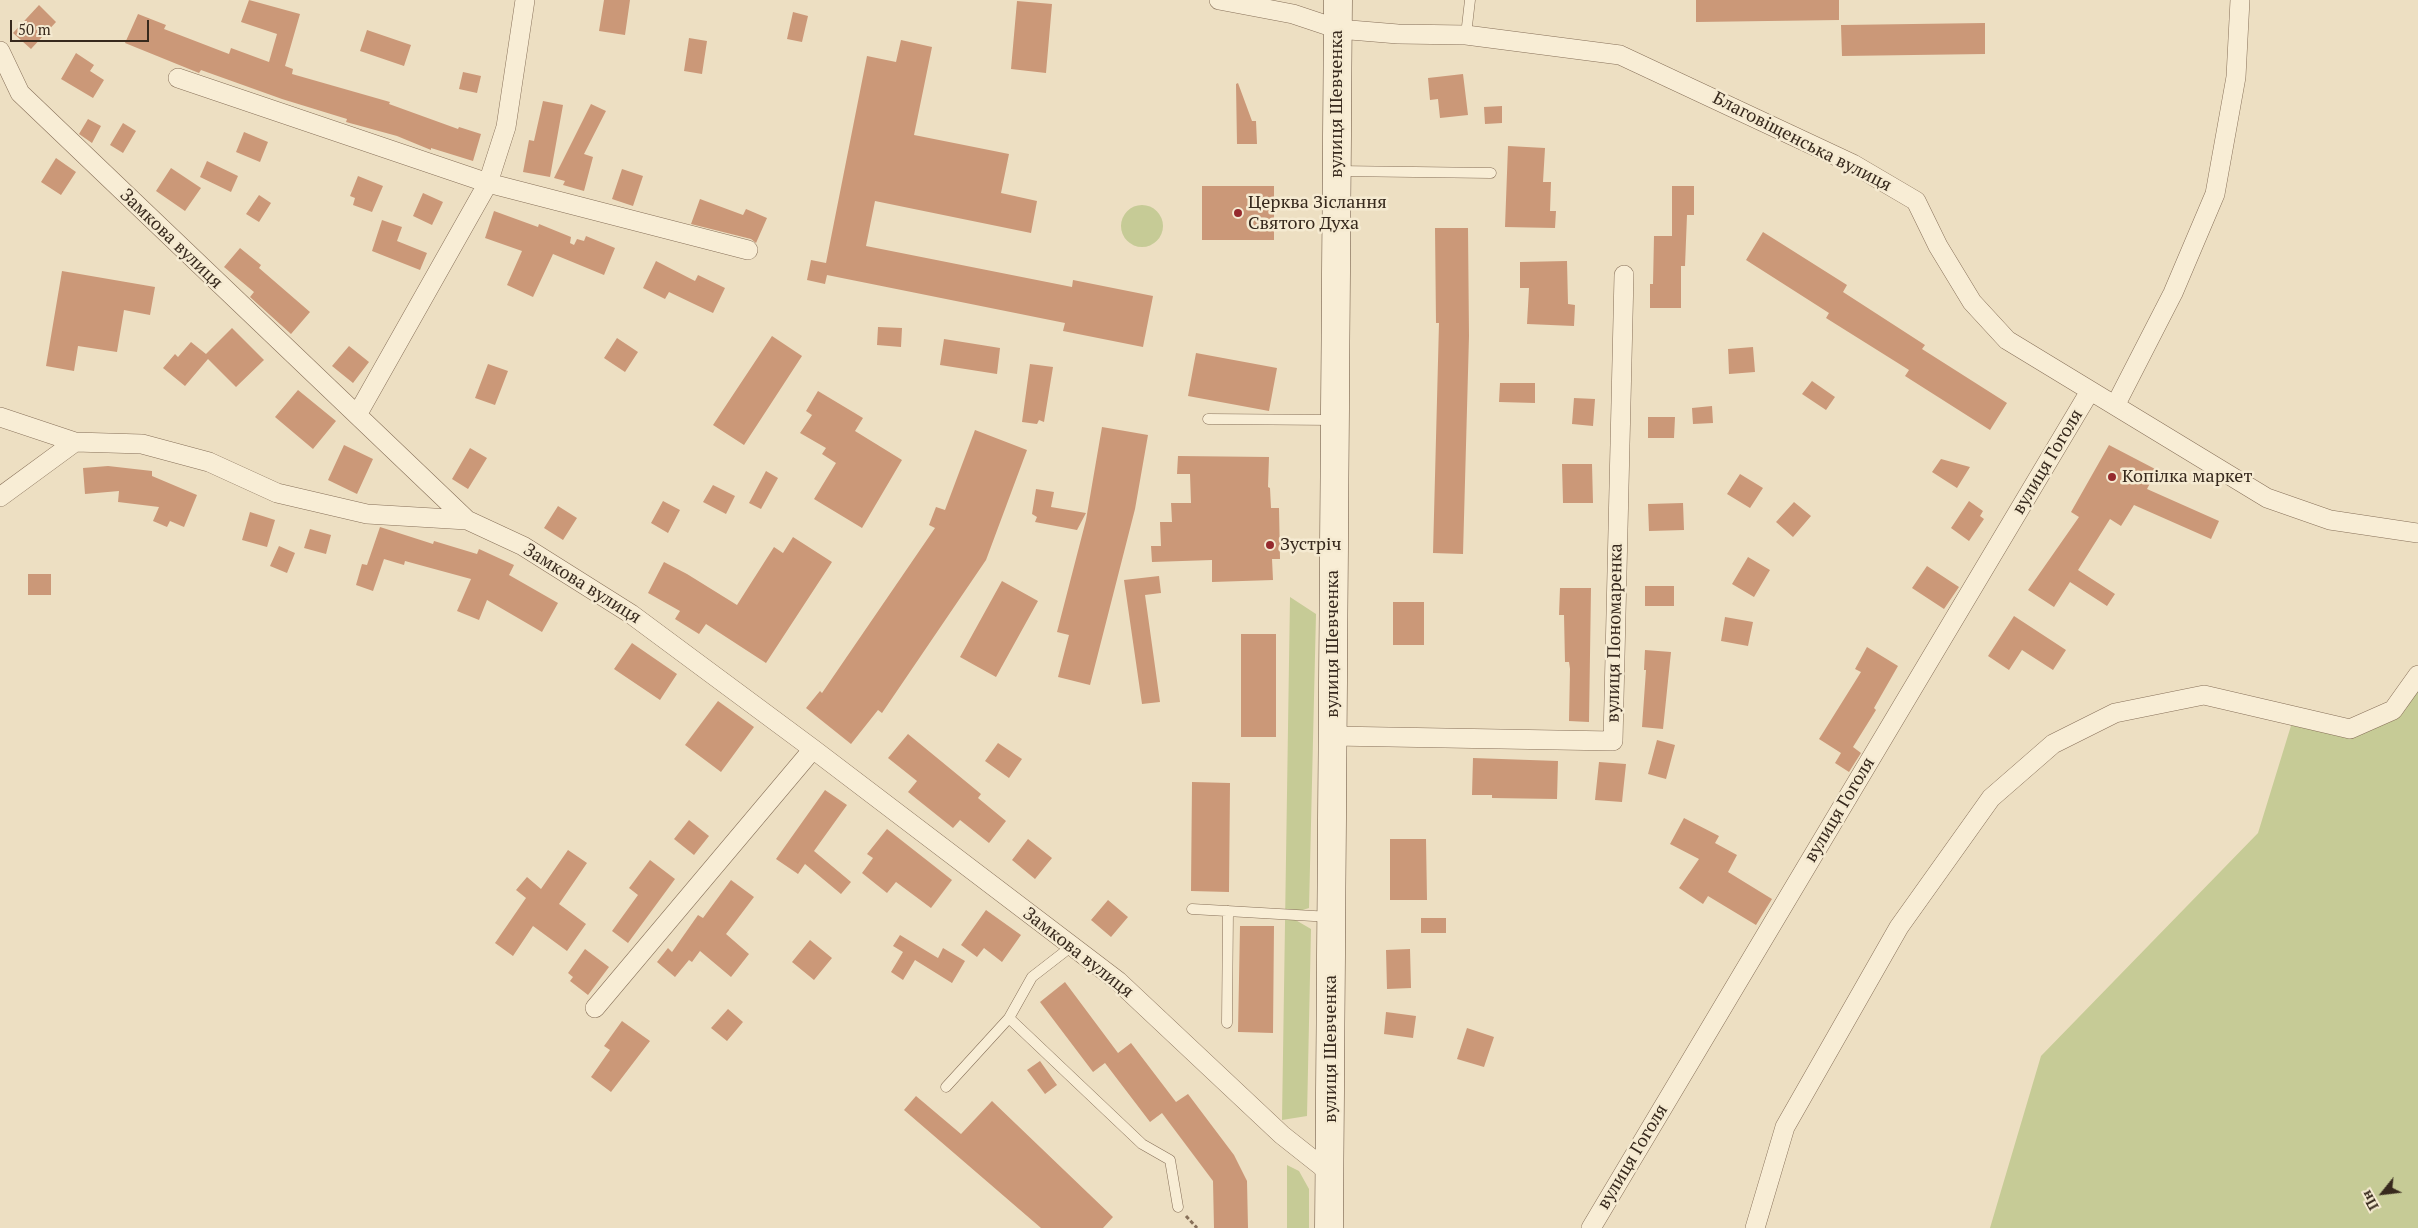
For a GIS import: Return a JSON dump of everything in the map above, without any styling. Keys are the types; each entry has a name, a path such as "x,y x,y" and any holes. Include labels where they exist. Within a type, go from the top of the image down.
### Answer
{"main road":[{"name":"вулиця Шевченка","path":"1330,1228 1338,0"}],"street":[{"path":"357,414 488,183 506,126 525,0"},
{"name":"Благовіщенська вулиця","path":"1219,0 1293,14 1338,29 1398,34 1466,35 1620,55 1853,164 1916,201 1938,246 1972,302 2007,340 2090,391 2116,404 2267,498 2330,520 2418,533"},
{"path":"2116,404 2173,294 2215,194 2236,77 2240,0"},
{"name":"Замкова вулиця","path":"0,51 20,93 204,271 467,520 523,546 631,614 813,749 1118,981 1282,1135 1330,1173"},
{"path":"178,78 488,183 748,250"},
{"name":"вулиця Пономаренка","path":"1333,736 1612,741 1624,275"},
{"name":"вулиця Гоголя","path":"1591,1228 2090,391"},
{"path":"0,417 76,442 142,444 209,462 277,493 367,514 467,520"},
{"path":"0,497 76,442"},
{"path":"1755,1228 1785,1127 1899,927 1992,798 2053,744 2116,713 2204,695 2350,729 2393,710 2418,675"},
{"path":"596,1008 813,749"}],"lane":[{"path":"1466,35 1470,0"},
{"path":"1337,170 1491,173"},
{"path":"1208,419 1335,420"},
{"path":"1192,909 1332,917"},
{"path":"1227,1023 1228,912"},
{"path":"946,1088 1009,1018 1032,977 1072,946"},
{"path":"1009,1018 1142,1144 1170,1160 1178,1207"}],"green space":[{"path":"1146,205 1154,208 1160,214 1163,226 1160,238 1154,244 1138,247 1130,244 1124,238 1121,222 1124,214 1130,208"},
{"path":"1290,597 1316,614 1309,908 1287,915 1311,929 1307,1116 1282,1120"},
{"path":"2418,675 2418,1228 1990,1228 2041,1056 2258,833 2294,716 2350,729 2393,710"},
{"path":"1287,1165 1299,1171 1309,1189 1309,1228 1287,1228"}],"building":[{"path":"249,0 300,14 285,66 293,69 292,74 390,102 389,104 458,129 459,127 481,134 473,161 431,148 431,150 397,136 346,122 347,119 282,99 201,70 199,73 125,43 138,14 166,25 164,29 229,54 231,48 269,62 277,34 241,22"},
{"path":"604,0 630,0 625,35 599,31"},
{"path":"1696,0 1839,0 1839,20 1696,22"},
{"path":"1017,1 1052,4 1046,73 1011,69"},
{"path":"39,5 56,22 31,49 13,33"},
{"path":"793,12 808,16 802,42 787,39"},
{"path":"1985,23 1985,54 1842,56 1841,25"},
{"path":"367,30 411,45 404,66 360,51"},
{"path":"689,38 707,41 702,74 684,71"},
{"path":"901,40 932,47 914,135 1009,154 1001,193 1037,201 1031,233 875,201 866,246 1072,287 1073,280 1153,296 1143,347 1063,331 1065,323 827,275 825,284 807,280 811,260 826,263 867,56 896,62"},
{"path":"76,53 94,65 90,71 104,80 93,98 61,79"},
{"path":"463,72 481,76 477,93 459,89"},
{"path":"1463,74 1468,115 1440,118 1438,99 1430,100 1428,78"},
{"path":"1238,83 1252,121 1256,121 1257,144 1237,144 1236,84"},
{"path":"543,101 563,105 550,177 523,172 529,140 534,141"},
{"path":"591,104 606,111 584,154 593,157 584,191 563,185 565,181 554,178"},
{"path":"1502,106 1502,123 1485,124 1484,107"},
{"path":"88,119 101,126 92,143 79,134"},
{"path":"123,123 136,131 123,153 110,145"},
{"path":"244,132 268,142 260,162 236,152"},
{"path":"1508,146 1545,148 1543,182 1551,182 1550,211 1556,211 1555,228 1505,227"},
{"path":"56,158 76,172 61,195 41,182"},
{"path":"207,161 238,176 231,192 200,177"},
{"path":"171,168 201,188 185,211 156,191"},
{"path":"622,169 643,176 633,206 612,199"},
{"path":"358,176 383,186 372,212 353,205 355,198 350,196"},
{"name":"Церква Зіслання Святого Духа","path":"1202,186 1274,186 1274,240 1202,240"},
{"path":"1672,186 1694,186 1694,215 1687,215 1685,266 1681,266 1681,308 1650,308 1650,284 1653,284 1654,236 1672,236"},
{"path":"423,193 443,202 432,225 413,216"},
{"path":"259,195 271,203 259,222 246,214"},
{"path":"700,199 743,215 746,209 767,218 756,243 751,239 691,224"},
{"path":"494,211 538,227 539,224 571,237 570,243 574,245 577,239 584,241 586,236 615,248 604,275 553,254 533,297 507,285 522,251 485,238"},
{"path":"382,220 402,227 397,241 427,253 420,270 372,251"},
{"path":"1435,228 1468,228 1469,336 1463,554 1433,553 1439,323 1436,323"},
{"path":"1763,232 1847,285 1843,292 1925,345 1922,349 2007,403 1990,430 1905,376 1909,370 1826,318 1829,313 1746,260"},
{"path":"240,248 261,265 259,268 310,312 291,334 250,297 254,292 224,267"},
{"path":"656,261 695,281 698,275 725,288 713,313 669,292 665,299 643,288"},
{"path":"1567,261 1568,304 1575,305 1574,326 1527,324 1529,288 1520,288 1520,262"},
{"path":"62,271 155,287 150,315 124,310 117,352 78,346 74,371 46,366"},
{"path":"878,327 902,328 901,347 877,345"},
{"path":"232,328 264,360 236,387 208,359 185,386 163,368 175,354 178,357 191,342 206,354"},
{"path":"772,336 802,356 744,445 713,425"},
{"path":"617,338 638,352 625,372 604,358"},
{"path":"944,339 1000,348 997,374 940,365"},
{"path":"349,346 369,362 353,383 332,366"},
{"path":"1753,347 1755,372 1729,374 1728,349"},
{"path":"1196,353 1277,368 1269,411 1188,396"},
{"path":"488,364 508,371 495,405 475,398"},
{"path":"1030,364 1053,367 1044,422 1039,420 1037,424 1022,422"},
{"path":"1812,381 1835,397 1826,410 1802,394"},
{"path":"1500,383 1535,383 1535,403 1499,402"},
{"path":"298,390 336,421 313,449 275,417"},
{"path":"818,391 863,418 855,431 902,460 862,528 814,499 836,463 822,454 826,448 800,433 812,415 806,411"},
{"path":"1574,398 1595,399 1593,426 1572,424"},
{"path":"1712,406 1713,423 1693,424 1692,408"},
{"path":"1648,417 1675,417 1674,438 1648,438"},
{"path":"1102,427 1148,435 1135,509 1090,685 1058,677 1069,635 1057,632 1086,520"},
{"path":"975,430 1027,450 986,560 882,713 878,710 851,744 806,708 820,691 822,693 935,528 929,525 936,507 945,510"},
{"path":"344,445 373,459 357,494 328,480"},
{"path":"2109,445 2157,470 2147,489 2219,521 2211,539 2134,505 2121,526 2110,519 2078,570 2115,594 2107,606 2070,582 2054,607 2028,590 2079,517 2071,512"},
{"path":"470,448 487,458 468,489 452,479"},
{"path":"1178,456 1269,457 1268,487 1270,488 1271,508 1279,508 1280,559 1272,559 1273,580 1212,582 1212,560 1152,562 1151,546 1161,546 1160,522 1172,522 1171,503 1191,503 1190,474 1177,474"},
{"path":"1941,459 1970,467 1957,488 1932,472"},
{"path":"1562,464 1592,464 1593,503 1563,503"},
{"path":"108,466 152,471 152,476 197,495 184,527 170,521 167,527 153,521 159,507 118,502 119,491 85,494 83,468"},
{"path":"766,471 778,478 761,509 749,503"},
{"path":"1740,474 1763,488 1750,508 1727,494"},
{"path":"713,485 735,496 726,514 703,502"},
{"path":"1036,489 1054,492 1051,507 1086,513 1077,530 1035,522 1037,517 1032,514"},
{"path":"663,501 680,510 668,533 651,523"},
{"path":"1969,501 1983,511 1980,516 1984,519 1969,541 1951,528"},
{"path":"1794,502 1811,516 1793,537 1776,522"},
{"path":"1683,503 1684,530 1649,531 1648,504"},
{"path":"558,506 577,518 563,540 544,528"},
{"path":"250,512 275,520 267,547 242,540"},
{"path":"380,527 433,544 434,541 477,554 479,549 514,565 509,575 558,603 542,632 487,600 479,620 457,611 471,579 405,561 404,565 384,559 373,591 356,585 362,564 367,565"},
{"path":"310,529 331,535 326,554 304,548"},
{"path":"793,537 832,562 766,663 706,624 699,634 675,619 680,611 648,593 664,562 737,605 774,547 783,553"},
{"path":"279,546 295,553 287,573 270,566"},
{"path":"1748,557 1770,570 1754,597 1732,584"},
{"path":"1927,566 1959,587 1944,609 1912,588"},
{"path":"28,574 51,574 51,595 28,595"},
{"path":"1159,576 1161,593 1145,595 1160,702 1142,704 1124,580"},
{"path":"1002,581 1038,601 996,677 960,657"},
{"path":"1645,586 1674,586 1674,606 1645,606"},
{"path":"1560,588 1591,588 1589,722 1569,721 1570,669 1569,662 1565,662 1564,615 1559,615"},
{"path":"1393,602 1424,602 1424,645 1393,645"},
{"path":"2014,616 2066,650 2053,670 2022,650 2009,670 1988,656"},
{"path":"1725,617 1753,622 1748,646 1721,641"},
{"path":"1241,634 1276,634 1276,737 1241,737"},
{"path":"632,643 677,674 660,700 614,669"},
{"path":"1867,647 1898,666 1874,708 1876,710 1853,747 1861,753 1849,772 1835,763 1841,753 1819,739 1861,672 1855,669"},
{"path":"1645,650 1671,652 1663,729 1642,727 1646,670 1644,670"},
{"path":"718,701 754,727 721,772 685,745"},
{"path":"908,734 981,794 978,798 1006,821 989,843 960,820 953,828 908,792 917,781 888,758"},
{"path":"1657,740 1675,745 1666,779 1648,774"},
{"path":"998,743 1022,759 1009,778 985,761"},
{"path":"1473,758 1558,761 1557,799 1492,798 1492,795 1472,795"},
{"path":"1599,762 1626,764 1622,802 1595,800"},
{"path":"1192,782 1230,783 1229,892 1191,891"},
{"path":"825,790 847,805 814,851 851,882 841,894 805,864 798,874 776,859"},
{"path":"1684,818 1719,836 1715,843 1737,855 1728,872 1772,899 1756,925 1708,896 1703,904 1679,888 1699,859 1670,844"},
{"path":"689,820 709,836 694,855 674,839"},
{"path":"887,829 952,880 931,908 896,882 887,893 862,873 873,858 867,854"},
{"path":"1028,839 1052,858 1035,879 1012,860"},
{"path":"1390,839 1426,839 1427,900 1390,900"},
{"path":"568,850 587,863 559,904 586,924 567,951 533,926 513,956 495,943 526,898 516,890 527,877 541,889"},
{"path":"650,860 675,879 628,943 612,931 638,895 629,888"},
{"path":"731,880 754,897 726,934 749,954 731,977 700,951 692,962 689,960 675,977 657,962 668,948 672,952 698,915 703,918"},
{"path":"1108,900 1128,917 1111,937 1091,920"},
{"path":"986,910 1021,935 1002,962 984,948 977,957 961,945"},
{"path":"1421,918 1446,918 1446,933 1421,933"},
{"path":"1240,926 1274,926 1273,1033 1238,1032"},
{"path":"900,935 938,958 943,948 965,961 952,983 915,960 903,980 891,972 903,952 893,946"},
{"path":"810,940 832,958 814,980 792,962"},
{"path":"585,949 609,967 588,995 570,981 573,977 568,973"},
{"path":"1410,949 1411,988 1387,989 1386,950"},
{"path":"1065,982 1118,1053 1131,1043 1176,1102 1188,1094 1234,1155 1247,1181 1248,1228 1214,1228 1213,1181 1162,1113 1150,1122 1105,1063 1093,1072 1040,1002"},
{"path":"728,1009 743,1022 727,1041 711,1028"},
{"path":"1386,1012 1416,1016 1413,1038 1384,1034"},
{"path":"622,1021 650,1041 611,1092 591,1077 610,1050 604,1046"},
{"path":"1467,1028 1494,1037 1484,1067 1457,1059"},
{"path":"1040,1061 1057,1085 1045,1094 1027,1070"},
{"path":"916,1096 961,1134 992,1101 1113,1217 1103,1228 1041,1228 904,1110"}],"place":[{"name":"Церква Зіслання Святого Духа","path":"1238,213"},
{"name":"Копілка маркет","path":"2112,477"},
{"name":"Зустріч","path":"1270,545"}]}
